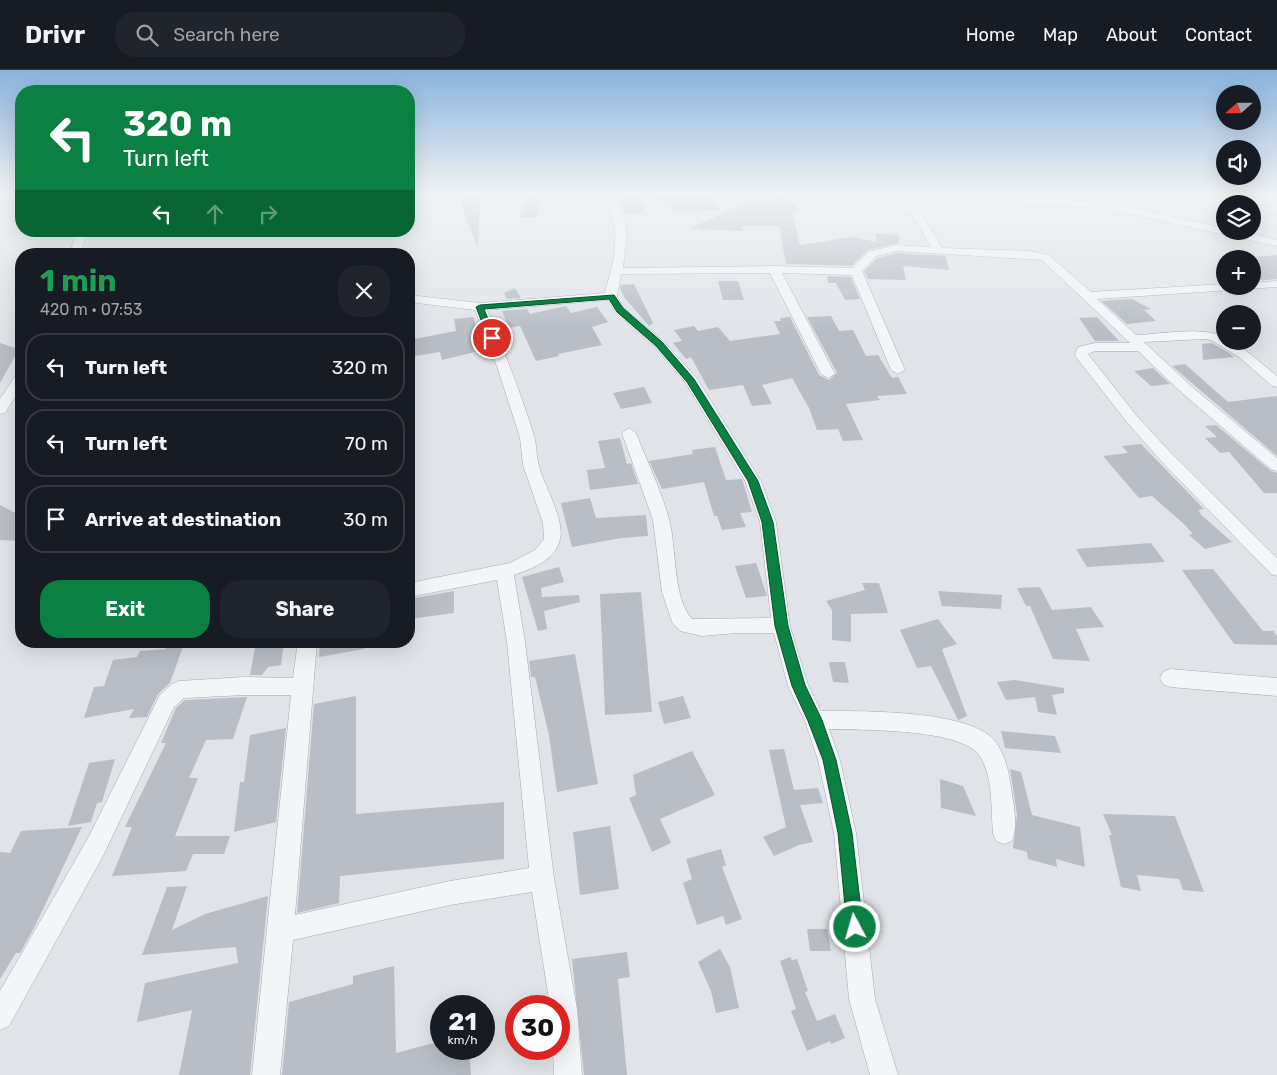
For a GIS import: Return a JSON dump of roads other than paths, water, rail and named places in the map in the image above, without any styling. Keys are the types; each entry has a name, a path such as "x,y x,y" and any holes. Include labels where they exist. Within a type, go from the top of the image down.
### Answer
{"street":[{"path":"620,240 618,270 612,284 612,296 620,310 659,344 691,380 753,481 768,522 782,626 798,686 815,720 830,760 845,833 862,999 884,1075"},
{"path":"931,240 939,251"},
{"path":"1264,240 1277,243"},
{"path":"856,271 866,258 888,249 1038,254 1051,261 1072,283 1089,296 1186,389 1277,466"},
{"path":"618,270 774,269 856,271"},
{"path":"774,269 828,374"},
{"path":"856,271 898,370"},
{"path":"1261,285 1277,284"},
{"path":"1089,296 1126,292 1216,287"},
{"path":"415,299 480,307 612,296"},
{"path":"415,589 504,570 540,556 552,539 551,523 531,465 527,438 505,369 480,307"},
{"path":"1277,383 1232,347 1216,337 1205,335 1095,348 1083,350 1081,354 1131,418 1166,457 1277,569"},
{"path":"0,410 15,387"},
{"path":"629,433 661,520 671,592 679,617 687,626 702,628 782,626"},
{"path":"504,570 516,642 542,878 564,1010 568,1075"},
{"path":"266,1075 307,648"},
{"path":"1170,678 1277,687"},
{"path":"0,1017 94,848 167,701 172,695 179,690 245,686 302,687"},
{"path":"815,720 860,720 942,729 966,734 982,742 993,759 1000,792 1004,832"},
{"path":"281,930 450,893 542,878"}]}
